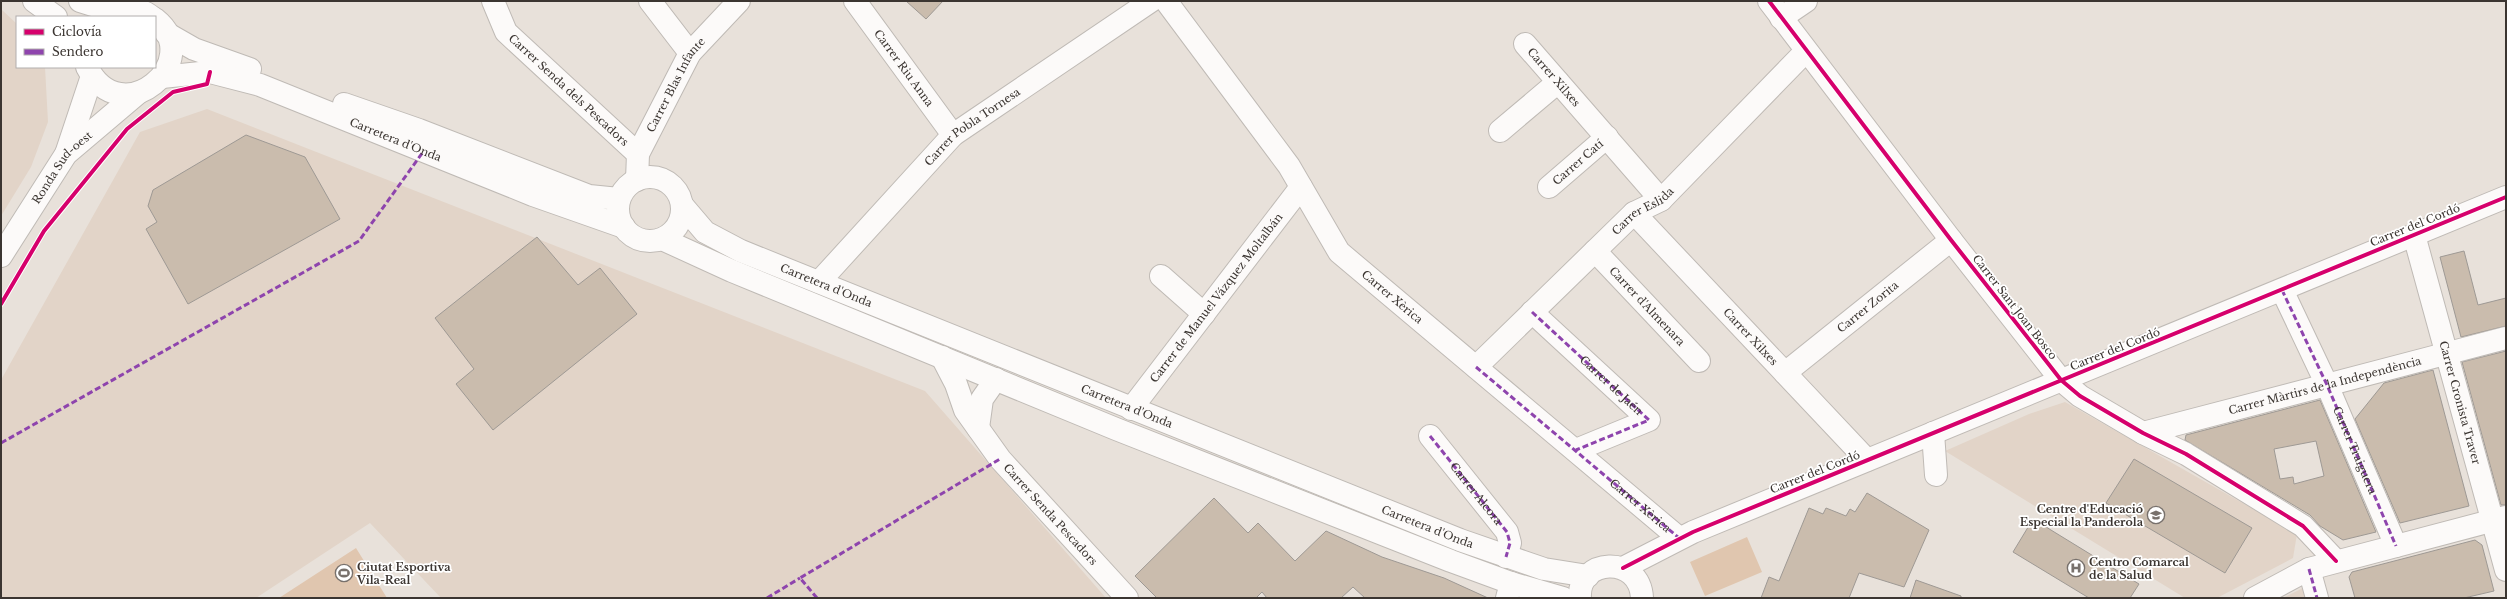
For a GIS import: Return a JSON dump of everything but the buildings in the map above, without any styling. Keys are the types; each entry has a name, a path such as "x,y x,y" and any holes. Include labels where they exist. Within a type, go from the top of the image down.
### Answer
{"street":[{"path":"34,1 55,16"},
{"path":"80,1 107,14"},
{"name":"Carrer Senda dels Pescadors","path":"492,1 506,32 638,154"},
{"path":"650,1 690,53"},
{"name":"Carrer Blas Infante","path":"637,180 638,154 690,53 739,1"},
{"name":"Carrer Riu Anna","path":"855,1 953,135"},
{"name":"Carrer Pobla Tornesa","path":"818,282 953,135 1151,1"},
{"name":"Carrer Xèrica","path":"1166,1 1289,166 1339,252 1679,538"},
{"path":"1775,9 1806,1"},
{"name":"Carretera d'Onda","path":"107,14 124,9 151,16"},
{"name":"Carrer Sant Joan Bosco","path":"1775,9 1950,240 2061,380 2080,396 2143,433 2186,454 2302,526 2336,561"},
{"name":"Carretera d'Onda","path":"156,18 194,49 419,130 589,196 620,199"},
{"path":"156,20 170,56 162,77"},
{"name":"Carrer Xilxes","path":"1525,44 1661,200"},
{"name":"Carrer Eslida","path":"1476,366 1634,213 1661,200 1806,51"},
{"path":"90,71 101,85 112,92 125,94 138,93"},
{"name":"Ronda Sud-oest","path":"1,256 66,154 77,121 90,71"},
{"name":"Carretera d'Onda","path":"162,77 210,72 260,85 526,192 624,227"},
{"name":"Ronda Sud-oest","path":"66,154 138,93 152,87 162,77"},
{"path":"1500,130 1558,82"},
{"name":"Carrer Catí","path":"1549,188 1607,137"},
{"path":"656,178 666,181 679,195 682,205 678,225 662,239 648,241 639,239 624,227 618,209 620,199 623,191 637,180 656,178"},
{"name":"Carrer de Manuel Vázquez Moltalbán","path":"1131,409 1301,187"},
{"name":"Carrer del Cordó","path":"1623,568 1679,538 2506,197"},
{"name":"Carretera d'Onda","path":"682,205 705,232 741,251 1131,409 1506,557 1544,569 1588,576"},
{"name":"Carrer Xilxes","path":"1634,213 1867,460"},
{"name":"Carrer Cronista Traver","path":"2414,235 2446,353 2499,519 2506,570"},
{"name":"Carretera d'Onda","path":"662,239 732,271 1509,591 1563,598"},
{"name":"Carrer Zorita","path":"1785,372 1950,240"},
{"name":"Carrer d'Almenara","path":"1595,251 1700,361"},
{"path":"1161,276 1204,314"},
{"name":"Carrer Traiguera","path":"2282,290 2327,385 2396,546"},
{"name":"Carrer de Jaén","path":"1532,312 1649,420 1576,450"},
{"name":"Carrer Màrtirs de la Independència","path":"2143,433 2506,338"},
{"name":"Carrer Senda Pescadors","path":"942,357 956,384 965,410 1000,459 1127,598"},
{"path":"978,428 982,399 996,379"},
{"path":"1933,433 1936,475"},
{"name":"Carrer Alcora","path":"1430,436 1507,532 1510,543 1506,557"},
{"path":"2255,598 2309,569 2499,519"},
{"path":"1580,598 1582,584 1588,576 1604,566 1623,568 1638,581 1642,598"},
{"path":"2309,569 2317,598"}],"shaded area":[{"path":"1,9 16,23 16,68 45,68 48,122 31,167 1,216"},
{"path":"207,109 925,391 1106,598 441,598 370,523 256,598 1,598 1,380 140,132"},
{"name":"Centre d'Educació Especial la Panderola","path":"2065,402 2297,534 2293,558 2217,598 2185,598 1945,451 2029,414"},
{"path":"1747,537 1762,572 1705,596 1690,562"},
{"name":"Ciutat Esportiva Vila-Real","path":"356,548 387,598 279,598"},
{"path":"2309,585 2312,598 2283,598"}],"marked path":[{"path":"1,443 359,241 423,152"},
{"path":"2282,290 2327,385 2396,546"},
{"path":"1532,312 1649,420 1576,450"},
{"path":"1476,367 1679,538"},
{"path":"1430,436 1507,532 1510,543 1506,557"},
{"path":"817,598 800,578 1000,459"},
{"path":"2309,569 2317,598"},
{"path":"767,598 800,578"}],"cycle path":[{"path":"1769,1 1951,240 2061,380 2080,396 2143,433 2186,454 2303,526 2336,561"},
{"path":"1,304 44,231 127,129 173,92 207,84 210,72"},
{"path":"1623,568 1693,532 2506,197"}],"place":[{"name":"Centre d'Educació Especial la Panderola","path":"2156,515"},
{"name":"Centro Comarcal de la Salud","path":"2076,568"},
{"name":"Ciutat Esportiva Vila-Real","path":"344,573"}]}
